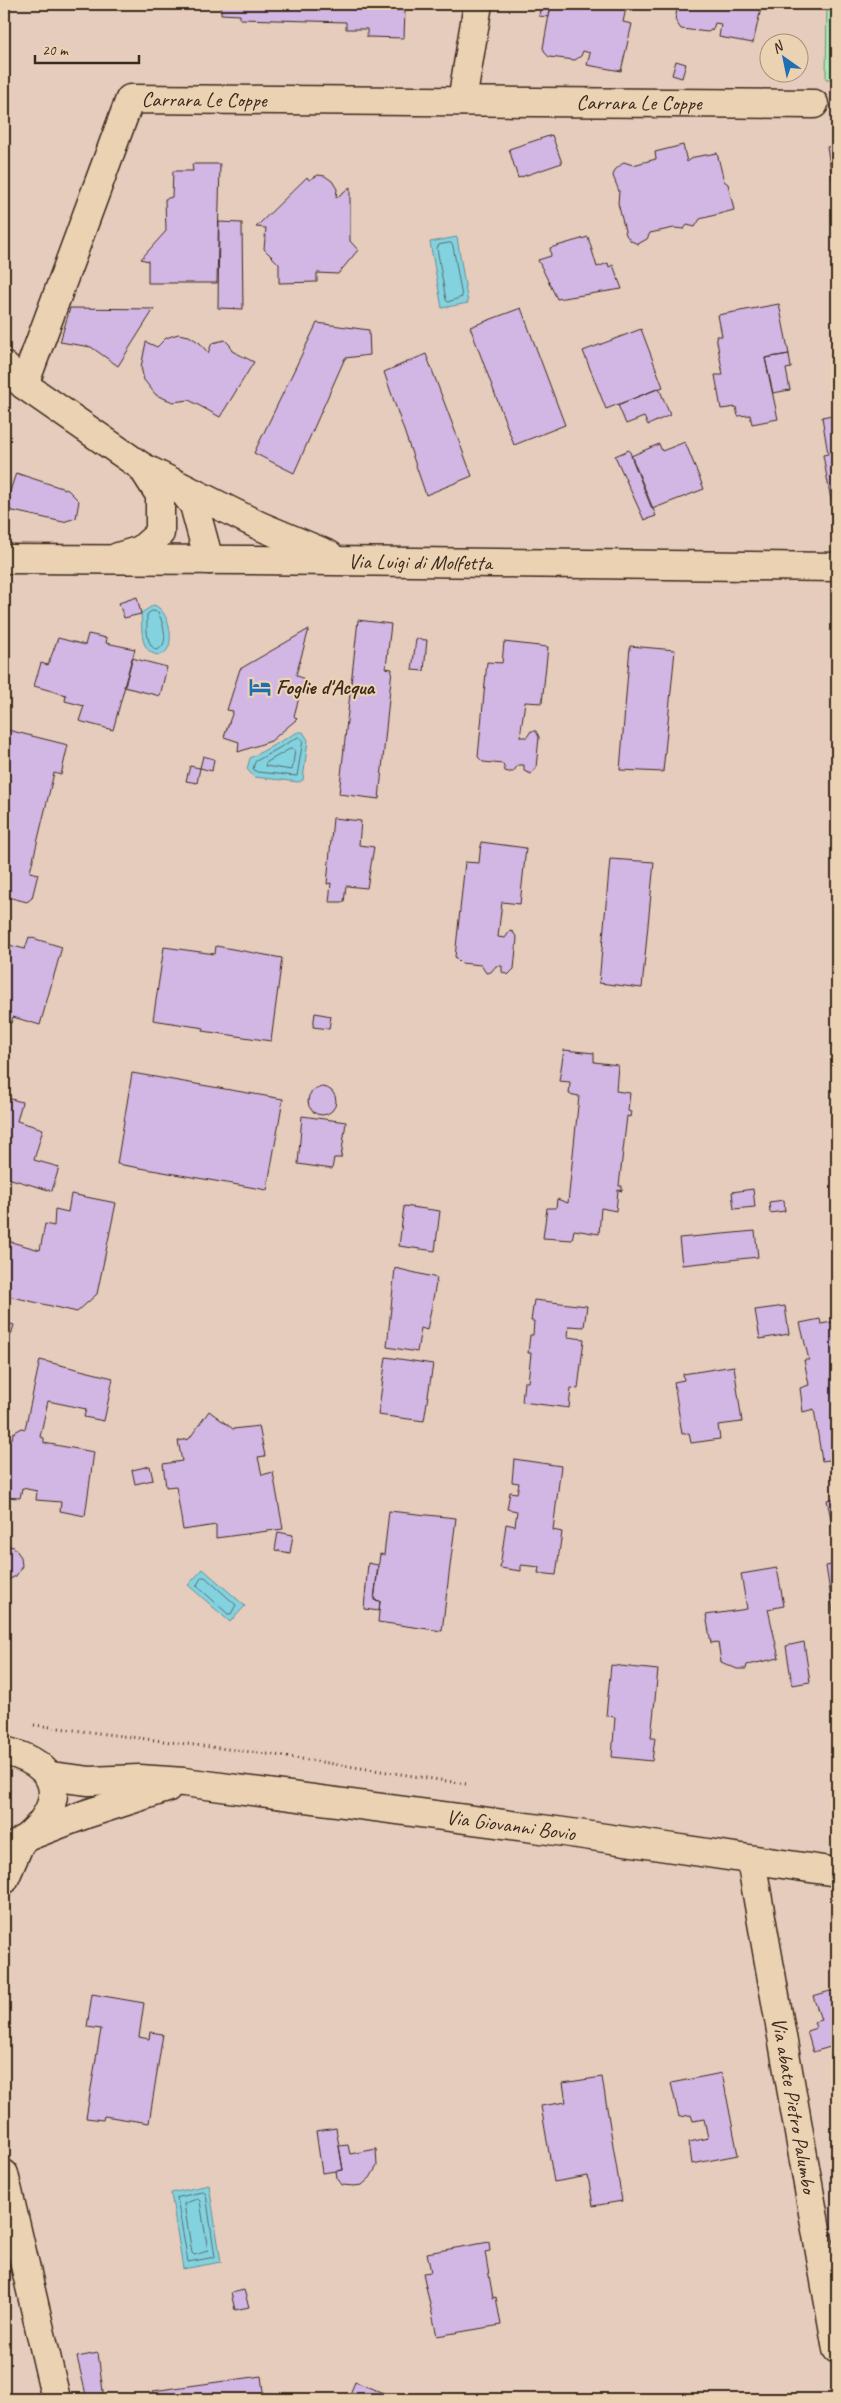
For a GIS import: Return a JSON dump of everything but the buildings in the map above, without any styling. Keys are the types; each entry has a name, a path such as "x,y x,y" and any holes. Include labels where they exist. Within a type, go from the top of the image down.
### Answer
{"street":[{"path":"462,101 478,4"},
{"name":"Carrara Le Coppe","path":"24,385 130,99 814,104"},
{"path":"4,366 24,385 142,467 260,526 343,561"},
{"path":"110,559 141,550 160,533 160,495 142,467"},
{"path":"178,485 194,505 209,560"},
{"path":"252,560 260,550 260,526"},
{"name":"Via Luigi di Molfetta","path":"4,559 837,567"},
{"path":"4,1751 36,1763 50,1776 54,1789 52,1805 44,1819 18,1844 4,1880"},
{"name":"Via Giovanni Bovio","path":"50,1776 88,1781 139,1779 184,1782 564,1832 837,1872"},
{"path":"18,1844 86,1814 184,1782"},
{"name":"Via abate Pietro Palumbo","path":"751,1860 837,2349"},
{"path":"4,2174 56,2399"}],"green space":[{"path":"827,4 837,4 837,79 826,79"}],"water":[{"path":"457,237 468,303 442,308 430,242"},
{"path":"154,605 166,617 170,635 167,650 160,655 149,651 142,636 141,613"},
{"path":"298,732 303,732 308,740 303,780 299,782 254,777 247,769 250,758"},
{"path":"203,1569 245,1606 230,1622 188,1585"},
{"path":"209,2185 221,2262 183,2269 171,2193"}],"place":[{"name":"Foglie d'Acqua","path":"260,687"}]}
